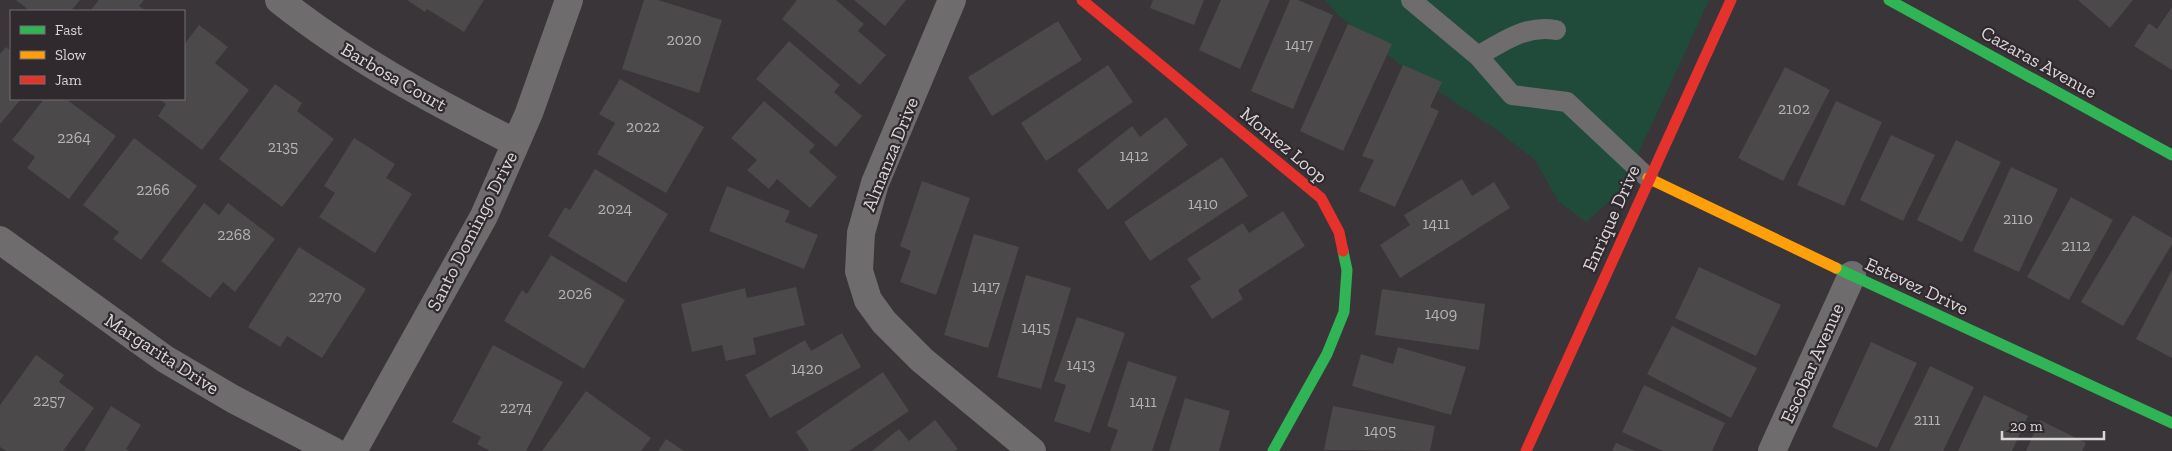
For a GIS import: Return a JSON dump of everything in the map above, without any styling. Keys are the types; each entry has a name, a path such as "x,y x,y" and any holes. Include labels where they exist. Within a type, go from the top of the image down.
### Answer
{"street":[{"name":"Barbosa Court","path":"279,0 311,26 363,60 431,100 516,143"},
{"name":"Santo Domingo Drive","path":"353,451 484,216 516,143 569,0"},
{"name":"Almanza Drive","path":"952,0 875,183 860,233 859,270 868,300 884,322 922,360 1032,451"},
{"name":"Montez Loop","path":"1082,0 1297,176 1320,198 1339,232 1347,270 1344,312 1327,354 1294,408 1273,451"},
{"name":"Enrique Drive","path":"1526,451 1648,178 1731,0"},
{"name":"Cazaras Avenue","path":"1889,0 2172,156"},
{"name":"Estevez Drive","path":"1648,178 2172,423"},
{"name":"Margarita Drive","path":"0,240 165,359 233,399 333,451"},
{"name":"Escobar Avenue","path":"1772,451 1852,275"}],"lane":[{"path":"1411,0 1478,56 1512,95 1567,102 1648,178"},
{"path":"1478,56 1515,35 1539,27 1556,30"}],"green space":[{"path":"1325,0 1709,0 1621,191 1586,222 1558,201 1535,160 1494,128 1413,75 1338,15"}],"building":[{"path":"16,0 80,0 72,10 29,10"},
{"path":"99,0 144,0 139,6 145,10 91,10"},
{"path":"407,0 484,0 464,32 427,9 425,12"},
{"path":"644,0 658,0 722,20 699,93 622,69"},
{"path":"797,0 836,0 864,24 858,31 886,55 860,85 782,19"},
{"path":"854,0 906,0 885,26"},
{"path":"1153,0 1204,0 1194,25 1150,8"},
{"path":"1221,0 1270,0 1240,69 1199,50"},
{"path":"1290,0 1298,0 1333,15 1293,109 1251,91"},
{"path":"2078,0 2133,0 2110,28"},
{"path":"2172,7 2172,70 2134,46 2149,23 2157,29"},
{"path":"1058,21 1082,60 992,116 968,77"},
{"path":"1348,24 1392,44 1343,151 1300,131"},
{"path":"199,25 228,47 215,63 249,90 202,150 158,116 166,104 160,100 185,100 185,44"},
{"path":"789,41 840,85 834,92 862,116 836,147 756,79"},
{"path":"6,47 10,50 10,100 20,100 0,124 0,54"},
{"path":"1108,65 1133,102 1046,161 1021,123"},
{"path":"1403,65 1442,82 1430,107 1439,111 1395,207 1359,191 1374,160 1362,156"},
{"path":"1785,67 1830,90 1783,181 1738,158"},
{"path":"620,79 704,127 666,193 597,154 615,123 599,114"},
{"path":"275,84 302,103 297,111 334,139 282,207 219,159"},
{"path":"43,100 67,100 116,136 69,199 27,168 35,157 12,140"},
{"path":"764,101 815,145 809,152 837,177 810,208 777,179 769,189 747,170 757,160 731,138"},
{"path":"1836,101 1882,122 1844,206 1797,185"},
{"path":"1166,117 1188,145 1108,210 1077,170 1132,126 1140,137"},
{"path":"1891,135 1935,155 1903,221 1860,200"},
{"path":"134,138 197,186 141,260 113,239 119,232 83,205"},
{"path":"354,138 395,164 386,178 412,194 375,253 319,217 335,193 324,186"},
{"path":"1956,140 2001,162 1962,242 1917,220"},
{"path":"1222,157 1248,196 1150,261 1124,222"},
{"path":"2011,167 2058,189 2019,272 1973,251"},
{"path":"595,169 668,214 626,283 548,236 565,207 570,210"},
{"path":"1462,179 1472,196 1494,182 1510,208 1400,278 1380,245 1410,225 1404,215"},
{"path":"922,181 970,198 936,295 900,282 911,251 900,246"},
{"path":"727,186 790,211 785,222 818,235 804,269 709,231"},
{"path":"2071,197 2113,220 2069,300 2027,277"},
{"path":"204,203 219,215 228,203 275,239 235,292 223,282 210,298 161,261"},
{"path":"1283,211 1305,246 1238,290 1243,299 1212,319 1190,286 1201,279 1187,259 1243,223 1249,233"},
{"path":"2133,215 2172,238 2172,244 2123,326 2081,302"},
{"path":"974,234 1019,247 988,348 944,335"},
{"path":"299,247 366,289 322,358 287,336 280,347 248,327"},
{"path":"551,255 625,300 584,369 504,321 522,290 527,294"},
{"path":"1699,267 1781,305 1756,356 1675,318"},
{"path":"2172,270 2172,358 2136,339"},
{"path":"1026,275 1071,288 1041,389 997,377"},
{"path":"796,287 805,325 753,338 756,354 726,361 722,345 692,352 681,304 745,288 747,298"},
{"path":"1382,289 1485,304 1479,350 1375,335"},
{"path":"1077,317 1125,333 1090,433 1054,421 1066,385 1054,381"},
{"path":"1672,326 1757,368 1731,418 1647,374"},
{"path":"842,333 861,367 770,418 745,375 805,340 811,351"},
{"path":"1871,342 1917,363 1877,448 1832,427"},
{"path":"493,345 563,382 526,451 490,451 477,444 481,437 452,422"},
{"path":"1398,347 1466,367 1451,415 1352,386 1361,354 1393,364"},
{"path":"36,355 64,375 59,382 94,408 63,451 6,451 0,447 0,405"},
{"path":"1128,361 1177,377 1152,451 1110,451 1118,430 1107,426"},
{"path":"1930,366 1974,387 1943,451 1889,451"},
{"path":"883,372 909,411 849,451 809,451 796,432"},
{"path":"1644,385 1725,423 1712,451 1663,451 1622,432"},
{"path":"586,391 651,438 641,451 542,451"},
{"path":"1984,395 2028,416 2012,451 1958,451"},
{"path":"1185,398 1230,411 1219,451 1169,451"},
{"path":"111,406 141,425 126,449 129,451 84,451"},
{"path":"1333,406 1435,426 1430,451 1324,450"},
{"path":"935,420 958,449 955,451 872,451 899,429 909,441"},
{"path":"2040,420 2086,443 2082,451 2026,451"},
{"path":"666,439 684,451 658,451"},
{"path":"1616,443 1635,451 1612,451"}],"traffic: fast":[{"path":"1889,0 2172,155"},
{"path":"1273,451 1327,354 1344,312 1347,270 1343,251"},
{"path":"1836,268 2172,423"}],"traffic: slow":[{"path":"1648,178 1836,268"}],"traffic: jam":[{"path":"1082,0 1321,198 1339,232 1343,251"},
{"path":"1526,451 1731,0"}]}
